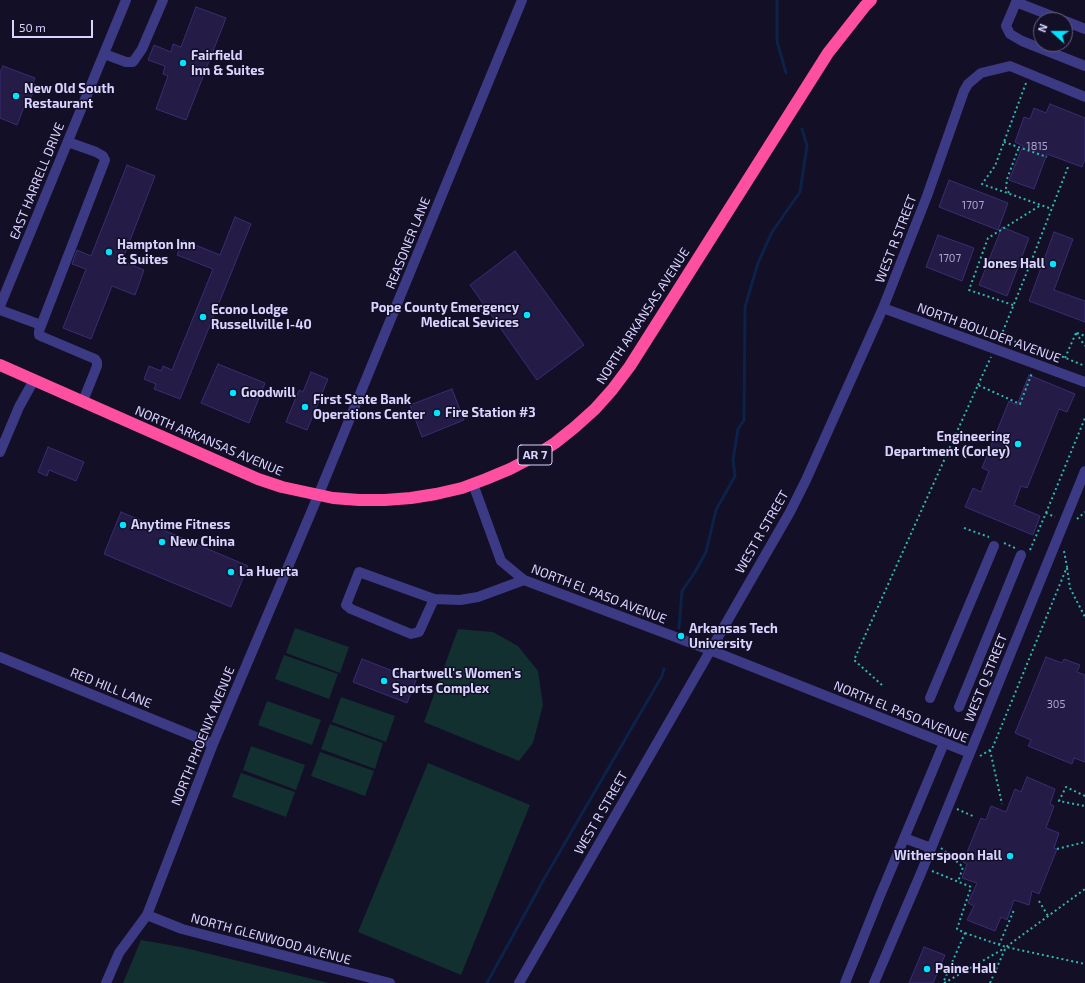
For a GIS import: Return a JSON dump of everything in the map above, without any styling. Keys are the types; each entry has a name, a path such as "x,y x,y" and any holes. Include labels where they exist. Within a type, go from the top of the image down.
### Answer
{"highway":[{"name":"NORTH ARKANSAS AVENUE","path":"0,365 258,479 318,496 359,500 411,498 436,494 473,484 510,469 555,443 595,409 612,390 630,366 828,53 871,0"}],"street":[{"path":"104,54 126,62 133,62 142,48 163,0"},
{"name":"REASONER LANE","path":"318,496 522,0"},
{"name":"EAST HARRELL DRIVE","path":"0,306 104,54 124,1"},
{"path":"1042,12 1016,1 1006,26 1010,34 1022,41 1085,66"},
{"path":"1073,24 1085,29"},
{"name":"WEST R STREET","path":"519,983 806,480 883,308 927,196 968,84 982,73 1010,66 1029,74"},
{"path":"1029,74 1085,97"},
{"path":"68,142 96,152 103,156 105,160 41,325 39,334 95,359 98,362 83,401"},
{"name":"NORTH BOULDER AVENUE","path":"883,308 994,350 1085,382"},
{"path":"0,310 41,325"},
{"path":"0,452 19,407 34,380"},
{"name":"WEST Q STREET","path":"874,983 935,851 1085,471"},
{"name":"NORTH EL PASO AVENUE","path":"473,484 501,561 524,580 710,650 944,743 973,756"},
{"name":"NORTH PHOENIX AVENUE","path":"106,983 119,953 147,915 213,744 318,496"},
{"path":"930,698 995,542"},
{"path":"959,707 1024,553"},
{"path":"434,599 419,632 411,634 351,609 346,605 359,572 434,599 460,600 478,598 524,580"},
{"name":"RED HILL LANE","path":"0,657 213,744"},
{"path":"845,983 944,743"},
{"path":"904,838 935,851"},
{"name":"NORTH GLENWOOD AVENUE","path":"147,915 182,929 390,983"}],"path":[{"path":"1029,74 995,166 982,184 1052,209"},
{"path":"1004,142 1047,157"},
{"path":"1010,194 1006,188 1006,180 1019,147"},
{"path":"882,685 854,660 1000,337 1068,167"},
{"path":"1013,305 969,290 988,238 1041,205"},
{"path":"1065,358 1076,333"},
{"path":"1076,333 1085,336"},
{"path":"1076,333 1085,346"},
{"path":"1000,337 1085,366"},
{"path":"978,385 1020,404 1032,373 1038,376"},
{"path":"964,528 1024,553 1046,513 1085,418"},
{"path":"1046,513 1059,519 1070,588 1085,617"},
{"path":"973,756 992,749 1067,566"},
{"path":"990,750 1002,804"},
{"path":"1085,796 1066,786 1059,801 1085,806"},
{"path":"954,815 956,808 975,817"},
{"path":"1057,849 1085,842"},
{"path":"935,851 940,848 963,867 958,882"},
{"path":"933,865 931,871 971,888 957,929 1006,947 1085,964"},
{"path":"944,983 1006,947 1085,889"},
{"path":"1039,901 1048,916"},
{"path":"999,945 1014,910"},
{"path":"944,983 965,933"},
{"path":"990,983 1006,947"}],"green space":[{"path":"295,628 349,647 340,673 286,653"},
{"path":"458,629 493,632 518,646 538,671 543,705 533,743 519,761 424,722"},
{"path":"284,655 338,674 329,699 275,679"},
{"path":"341,697 395,716 386,742 332,722"},
{"path":"267,701 321,720 312,745 258,725"},
{"path":"330,724 383,743 375,769 321,749"},
{"path":"251,746 305,765 296,790 243,770"},
{"path":"320,752 374,771 365,796 311,776"},
{"path":"428,763 530,805 461,975 358,932"},
{"path":"241,773 295,792 286,817 232,797"},
{"path":"141,940 181,947 329,983 123,983"}],"building":[{"name":"Fairfield Inn & Suites","path":"196,7 226,18 186,120 156,109 168,76 163,74 165,66 148,60 154,45 171,52 173,44 181,47"},
{"name":"New Old South Restaurant","path":"3,66 35,78 33,83 36,85 27,108 24,107 17,125 0,118 0,72"},
{"path":"1050,104 1085,118 1085,159 1082,167 1047,154 1034,189 1009,180 1023,146 1015,142 1024,117 1030,119 1034,108 1046,113"},
{"name":"Hampton Inn & Suites","path":"127,165 155,176 122,261 144,270 135,295 112,286 91,339 63,328 86,269 72,264 77,250 91,256"},
{"path":"949,180 1008,203 998,230 939,207"},
{"name":"Econo Lodge Russellville I-40","path":"235,217 251,224 180,399 154,389 156,384 144,379 149,366 161,371 163,366 172,370 213,269 177,255 183,240 220,255"},
{"path":"1002,227 1029,238 1007,296 979,285"},
{"name":"Jones Hall","path":"1054,232 1073,239 1054,290 1085,301 1085,322 1029,301"},
{"path":"938,235 974,248 962,281 926,267"},
{"name":"Pope County Emergency Medical Sevices","path":"515,251 584,345 537,380 470,285"},
{"name":"Goodwill","path":"218,364 265,383 249,423 201,403"},
{"name":"First State Bank Operations Center","path":"311,372 328,379 307,430 286,422 299,390 303,392"},
{"name":"Engineering Department (Corley)","path":"1029,375 1075,394 1067,412 1059,409 1027,488 1021,486 1014,505 1040,516 1033,535 965,507 973,488 981,492 989,471 982,468 1009,401 1017,405"},
{"name":"Fire Station #3","path":"452,389 464,420 422,437 410,405"},
{"path":"48,447 84,462 76,481 49,470 47,476 38,472"},
{"path":"121,512 248,566 231,607 104,554"},
{"path":"1046,657 1062,663 1064,659 1080,665 1077,672 1085,675 1085,762 1074,758 1072,764 1028,746 1031,740 1015,733"},
{"name":"Chartwell's Women's Sports Complex","path":"362,659 416,680 407,703 353,682"},
{"name":"Witherspoon Hall","path":"1027,777 1055,789 1050,804 1054,806 1046,828 1059,833 1054,848 1057,849 1039,894 1032,891 1029,905 1014,900 1007,920 1001,917 995,931 967,920 974,906 968,903 977,883 962,878 967,864 963,862 981,818 986,820 991,806 1006,812 1015,789 1021,792"},
{"name":"Paine Hall","path":"924,947 945,955 933,983 909,983"}],"waterway":[{"path":"777,0 777,41 786,73"},
{"path":"679,628 682,591 706,552 716,510 735,476 733,460 738,429 744,420 745,307 758,263 772,232 800,192 807,146 802,129"},
{"path":"487,983 544,879 662,676 664,669"}],"place":[{"name":"Fairfield Inn & Suites","path":"183,63"},
{"name":"New Old South Restaurant","path":"16,96"},
{"name":"Hampton Inn & Suites","path":"109,252"},
{"name":"Jones Hall","path":"1053,264"},
{"name":"Pope County Emergency Medical Sevices","path":"527,315"},
{"name":"Econo Lodge Russellville I-40","path":"203,317"},
{"name":"Goodwill","path":"233,393"},
{"name":"First State Bank Operations Center","path":"305,407"},
{"name":"Fire Station #3","path":"437,413"},
{"name":"Engineering Department (Corley)","path":"1018,444"},
{"name":"Anytime Fitness","path":"123,525"},
{"name":"New China","path":"162,542"},
{"name":"La Huerta","path":"231,572"},
{"name":"Arkansas Tech University","path":"681,636"},
{"name":"Chartwell's Women's Sports Complex","path":"384,681"},
{"name":"Witherspoon Hall","path":"1010,856"},
{"name":"Paine Hall","path":"927,969"}]}
